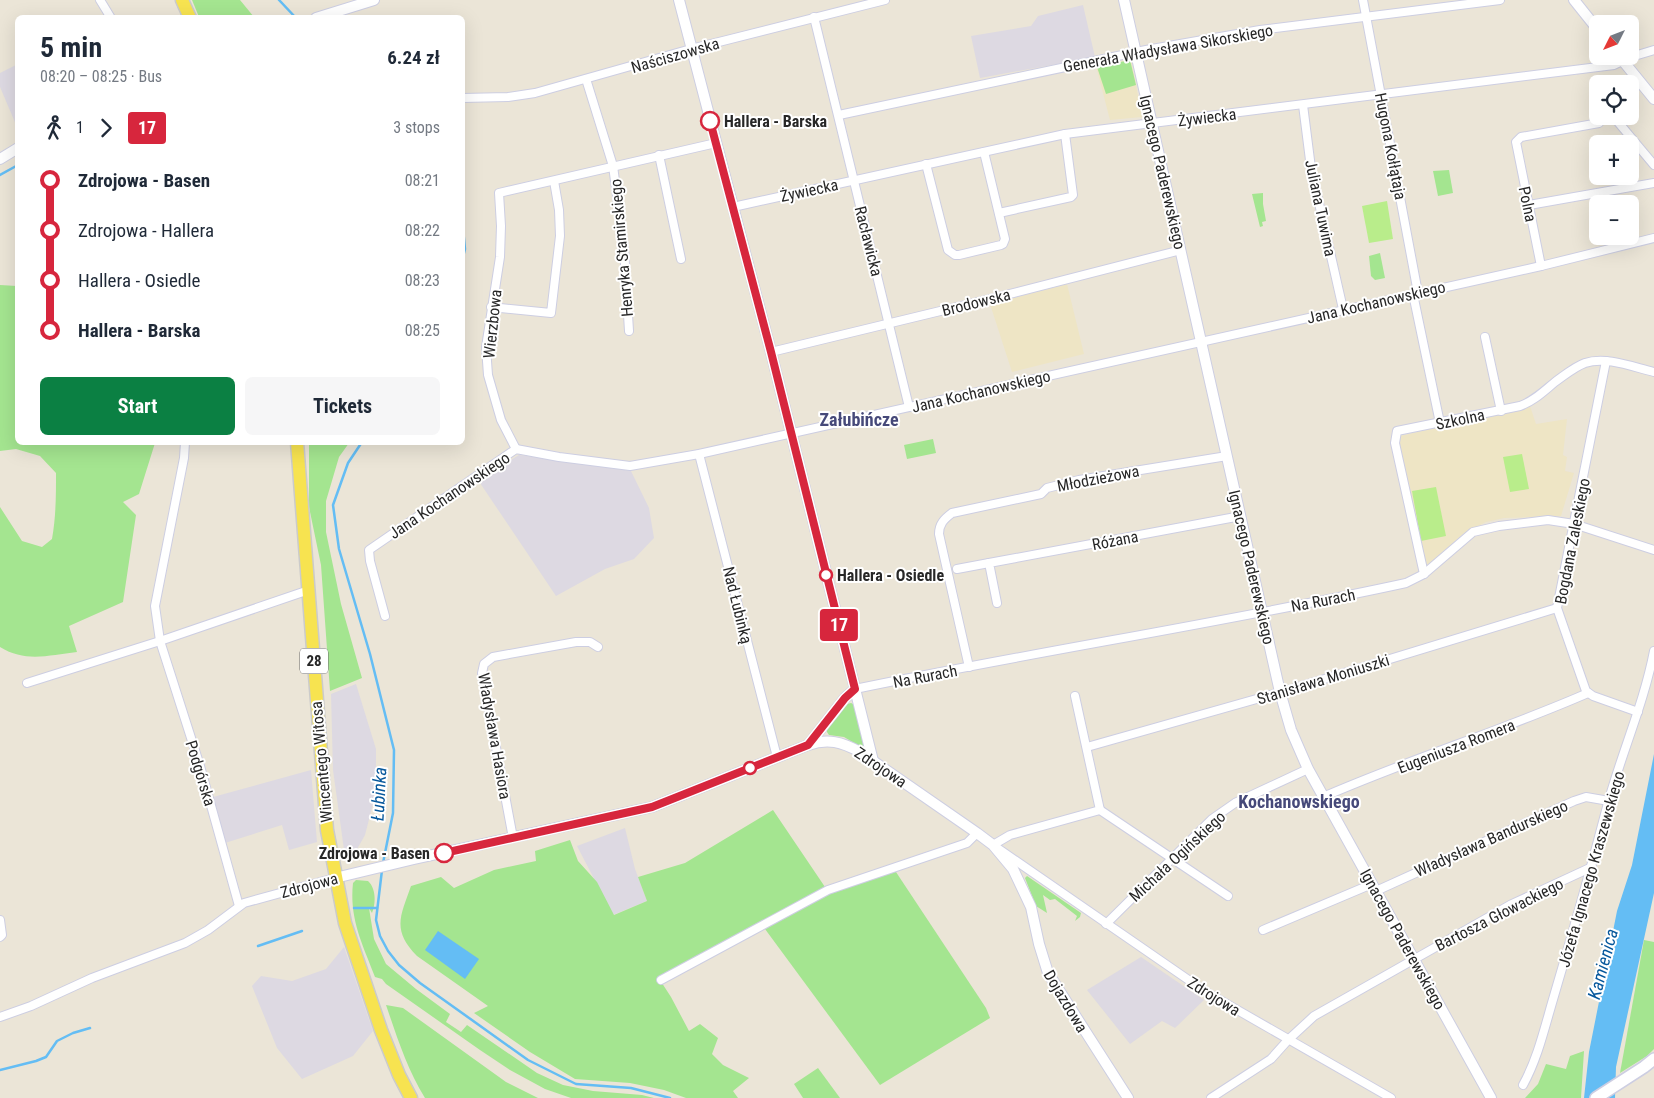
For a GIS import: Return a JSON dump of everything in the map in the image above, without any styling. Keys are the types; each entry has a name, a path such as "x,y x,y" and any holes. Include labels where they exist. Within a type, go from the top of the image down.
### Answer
{"main road":[{"path":"182,0 189,15"},
{"name":"Wincentego Witosa","path":"297,445 327,830 335,878 345,923 381,1030 399,1075 411,1098"},
{"path":"1596,1098 1649,1065 1654,1059"}],"street":[{"path":"100,0 109,15"},
{"path":"328,15 374,0"},
{"path":"679,0 771,352 873,761"},
{"name":"Naściszowska","path":"465,98 508,97 535,93 691,49 885,0"},
{"name":"Ignacego Paderewskiego","path":"1124,0 1280,692 1291,730 1323,797 1492,1097"},
{"name":"Hugona Kołłątaja","path":"1363,0 1440,424"},
{"name":"Generała Władysława Sikorskiego","path":"839,115 1135,52 1260,30 1500,0"},
{"path":"1578,0 1589,16"},
{"name":"Racławicka","path":"814,17 909,407"},
{"name":"Żywiecka","path":"1639,55 1654,50"},
{"name":"Żywiecka","path":"733,206 1065,134 1614,65"},
{"path":"1626,65 1654,99"},
{"name":"Henryka Stamirskiego","path":"586,79 613,166 624,248 628,331"},
{"name":"Juliana Tuwima","path":"1303,105 1311,168 1343,309"},
{"name":"Polna","path":"1541,266 1516,142 1521,137 1589,125"},
{"path":"1621,125 1654,164"},
{"path":"999,213 1073,195 1065,134"},
{"path":"491,307 551,313 560,236 559,210 554,180 716,143"},
{"path":"0,159 15,150"},
{"path":"926,164 948,250 950,253 959,255 1003,244 1005,239 984,152"},
{"path":"659,155 681,259"},
{"name":"Wierzbowa","path":"516,449 501,420 488,375 486,348 500,256 499,192 554,180"},
{"path":"1529,205 1654,184"},
{"name":"Jana Kochanowskiego","path":"385,616 370,561 369,550 516,449 559,457 630,466 699,454 1541,266 1654,238"},
{"name":"Brodowska","path":"771,352 1181,250"},
{"path":"1485,337 1501,410"},
{"name":"Szkolna","path":"1424,574 1395,440 1397,431 1440,424 1520,406 1531,401 1577,367 1586,363 1606,361 1654,372"},
{"name":"Bogdana Zaleskiego","path":"1588,693 1558,608 1606,361"},
{"name":"Podgórska","path":"185,445 184,458 155,606 160,641 200,766 239,906"},
{"name":"Nad Łubinką","path":"699,454 777,757"},
{"name":"Młodzieżowa","path":"969,667 939,534 943,519 952,513 1041,494 1047,488 1079,480 1227,456"},
{"name":"Różana","path":"957,569 1241,516"},
{"name":"Na Rurach","path":"855,689 1406,583 1424,574 1473,532 1500,526 1548,520 1574,524 1654,550"},
{"path":"989,563 997,603"},
{"path":"27,683 160,641 309,590"},
{"name":"Stanisława Moniuszki","path":"1087,747 1280,692 1558,608"},
{"name":"Władysława Hasiora","path":"513,838 482,673 484,664 493,657 576,642 590,642 598,647"},
{"name":"Józefa Ignacego Kraszewskiego","path":"1523,1086 1532,1067 1592,867 1608,801 1638,712 1654,650"},
{"path":"808,745 845,698 855,689"},
{"path":"1588,693 1638,712"},
{"name":"Eugeniusza Romera","path":"1323,797 1542,713 1588,693"},
{"path":"1075,696 1100,810 1228,896"},
{"name":"Zdrojowa","path":"0,1017 31,1006 92,978 186,943 208,930 239,906 253,900 358,872 652,807 808,745 826,740 840,742 860,752 1206,992 1390,1098"},
{"name":"Michała Ogińskiego","path":"1106,924 1212,819 1235,803 1308,769"},
{"name":"Władysława Bandurskiego","path":"1264,930 1374,887 1574,801 1586,797 1608,801"},
{"path":"993,845 1010,835 1100,810"},
{"path":"660,980 828,890 967,843 977,833"},
{"name":"Dojazdowa","path":"993,845 1013,869 1026,894 1048,973 1128,1098"},
{"name":"Bartosza Głowackiego","path":"1211,1098 1271,1059 1314,1016 1413,958 1510,905 1592,867"},
{"path":"0,920 2,935 0,937"}],"shaded area":[{"path":"1083,5 1095,57 980,78 971,36 1031,26 1038,16"},
{"path":"1131,59 1142,117 1110,120 1096,66"},
{"path":"15,66 15,122 0,87 0,73"},
{"path":"1067,284 1084,354 1012,372 990,304"},
{"path":"1530,406 1536,424 1567,419 1563,455 1567,457 1565,471 1574,473 1561,516 1504,518 1486,522 1464,533 1428,566 1425,566 1398,444 1400,436"},
{"path":"519,455 631,471 649,508 654,538 634,559 605,569 556,596 478,480"},
{"path":"356,684 376,749 376,792 365,835 351,860 345,857 333,770 331,694"},
{"path":"311,770 317,842 289,850 282,825 225,843 213,797"},
{"path":"625,828 635,869 647,901 613,915 577,846"},
{"path":"344,947 373,1031 353,1056 302,1079 277,1048 252,986 261,976 292,981 326,969"},
{"path":"1141,957 1204,1000 1175,1028 1162,1021 1130,1044 1087,990"}],"green space":[{"path":"192,0 240,0 252,15 198,15"},
{"path":"1130,60 1136,85 1106,94 1097,67"},
{"path":"1449,170 1453,193 1438,196 1433,171"},
{"path":"1263,193 1266,221 1262,222 1263,226 1260,227 1252,194"},
{"path":"1387,201 1393,239 1369,243 1362,206"},
{"path":"1380,253 1385,278 1375,280 1371,276 1369,256"},
{"path":"0,285 15,286 15,445 154,445 139,494 123,502 136,515 123,602 69,626 77,652 38,657 19,655 0,647 0,507 22,541 42,547 52,539 56,473 40,456 16,449 0,451"},
{"path":"933,439 936,453 907,459 904,445"},
{"path":"309,445 348,445 339,457 326,501 326,532 341,604 362,678 330,691 321,565 309,507"},
{"path":"1522,454 1529,489 1510,492 1503,457"},
{"path":"1436,487 1446,536 1421,541 1412,491"},
{"path":"847,704 855,705 864,746 861,747 844,737 829,735 827,732"},
{"path":"773,810 825,887 658,977 689,1031 700,1024 718,1038 712,1054 723,1065 749,1078 733,1091 738,1098 686,1098 664,1090 630,1083 575,1079 530,1052 474,1013 488,1006 417,956 409,947 401,930 402,914 411,886 441,877 454,888 494,870 536,861 535,851 570,840 578,861 597,882 614,915 647,901 638,877 685,863"},
{"path":"894,869 986,1008 990,1018 880,1085 765,929 830,892"},
{"path":"1027,876 1081,913 1080,917 1075,921 1077,916 1055,899 1050,900 1043,895 1047,913 1036,906 1025,878"},
{"path":"356,880 368,881 373,888 375,900 372,913 369,908 374,939 386,964 450,1014 446,1022 461,1032 467,1025 537,1073 563,1085 593,1091 642,1095 654,1098 571,1098 545,1089 510,1070 386,984 382,979 375,977 355,920 352,896 353,883"},
{"path":"1644,940 1654,942 1654,1049 1647,1056 1620,1073"},
{"path":"386,1005 403,1008 506,1082 538,1098 425,1098 398,1041"},
{"path":"1584,1051 1581,1098 1525,1098 1538,1084 1546,1064 1566,1069 1570,1056"},
{"path":"818,1068 840,1098 803,1098 794,1084"}],"water":[{"path":"1654,754 1654,893 1616,1067 1615,1098 1584,1098 1589,1052 1617,911 1632,865"},
{"path":"438,931 479,959 465,979 425,950"}],"waterway":[{"name":"Łubinka","path":"279,0 293,15"},
{"path":"0,175 15,167"},
{"name":"Łubinka","path":"360,445 348,463 333,505 339,549 370,654 394,750 393,813 383,863"},
{"name":"Łubinka","path":"382,870 376,920 380,936 388,951 399,965 420,983 528,1060 576,1084 631,1088 670,1098"},
{"path":"354,908 377,908"},
{"path":"258,946 302,931"},
{"path":"0,1070 46,1057 57,1041 73,1033 90,1028"}],"bus line":[{"name":"17","path":"444,853 652,807 677,798 808,745 845,698 855,689 771,352 710,121"}],"place":[{"name":"Hallera - Barska","path":"710,121"},
{"name":"Hallera - Osiedle","path":"826,575"},
{"name":"Zdrojowa - Basen","path":"444,853"}],"district":[{"name":"Załubińcze","path":"859,420"},
{"name":"Kochanowskiego","path":"1299,802"}],"water label":[{"name":"Kamienica","path":"1603,964"}]}
